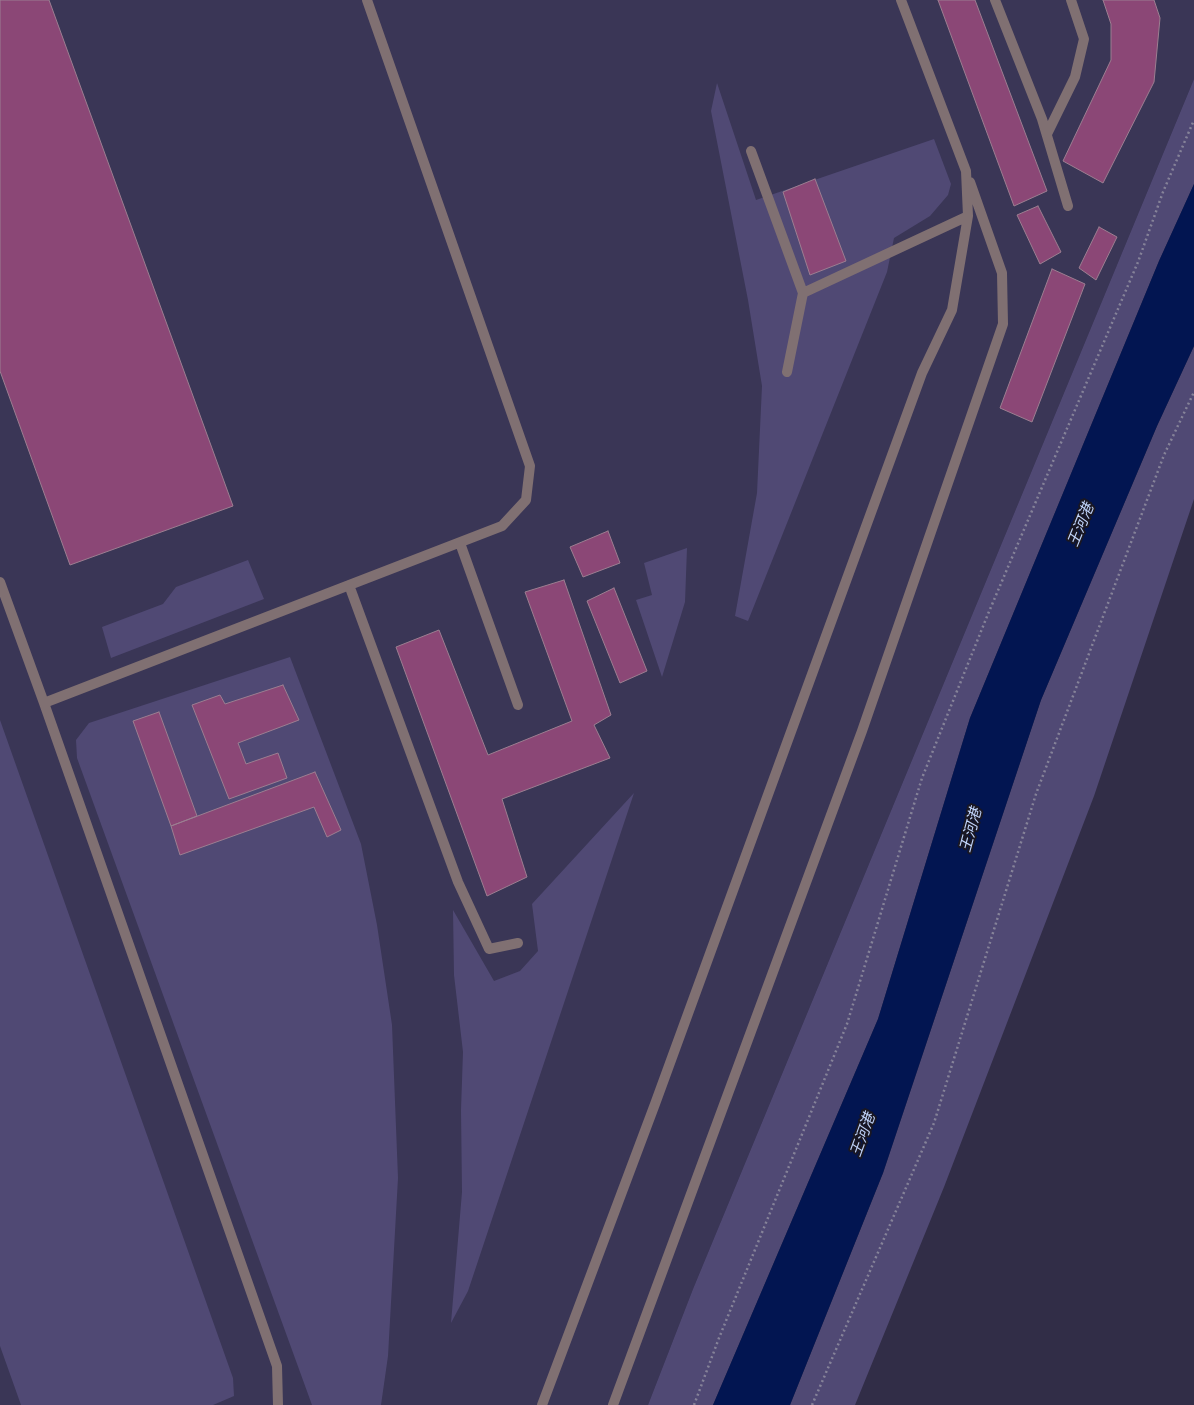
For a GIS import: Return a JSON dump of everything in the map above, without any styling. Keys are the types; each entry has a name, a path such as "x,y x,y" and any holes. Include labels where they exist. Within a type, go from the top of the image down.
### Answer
{"street":[{"path":"44,703 502,526 526,500 530,466 367,0"},
{"path":"613,1405 862,731 1003,324 1002,273 966,171 901,0"},
{"path":"995,0 1042,119 1068,206"},
{"path":"1047,134 1075,77 1084,39 1071,0"},
{"path":"751,151 803,294 787,372"},
{"path":"542,1405 658,1097 922,373 952,310 968,216 966,171"},
{"path":"803,294 968,216"},
{"path":"460,543 518,705"},
{"path":"0,582 277,1366 278,1405"},
{"path":"349,585 458,882 488,949 518,943"}],"path":[{"path":"694,1405 722,1331 847,1024 922,778 988,614 1138,262 1163,192 1194,120"},
{"path":"812,1405 934,1123 1036,794 1164,455 1194,392"}],"shaded area":[{"path":"0,0 1194,0 1194,79 693,1289 648,1405 0,1405"},
{"path":"1194,79 1194,184 1159,261 970,718 878,1019 713,1405 648,1405 693,1289"},
{"path":"717,83 756,200 934,139 951,184 948,195 930,216 894,238 887,272 748,621 735,616 757,493 762,386 748,300 711,111"},
{"path":"1194,346 1194,499 1094,796 944,1187 855,1405 790,1405 883,1173 1041,700 1157,426"},
{"path":"687,548 685,602 662,677 636,600 652,595 644,563"},
{"path":"248,560 264,599 111,658 102,627 163,604 176,587"},
{"path":"290,657 361,844 377,925 392,1025 398,1178 388,1356 381,1405 312,1405 77,758 76,740 89,723"},
{"path":"0,720 233,1378 234,1396 213,1405 21,1405 0,1346"},
{"path":"634,793 468,1291 451,1323 462,1192 461,1110 463,1052 454,975 453,910 494,981 520,971 538,951 532,904"}],"water":[{"name":"王河港","path":"1194,184 1194,346 1157,426 1041,700 883,1173 790,1405 713,1405 878,1019 970,718 1159,261"}],"building":[{"path":"0,0 49,0 233,506 70,565 0,371"},
{"path":"938,0 975,0 1047,191 1014,206"},
{"path":"1103,0 1154,0 1160,18 1154,82 1103,183 1063,161 1111,60 1111,24"},
{"path":"815,179 846,261 810,275 783,192"},
{"path":"1038,206 1061,252 1040,264 1017,215"},
{"path":"1099,227 1117,237 1096,280 1079,268"},
{"path":"1052,269 1085,284 1032,422 1000,408"},
{"path":"608,531 620,563 583,577 570,547"},
{"path":"564,580 611,715 594,725 610,758 502,799 527,877 487,896 396,647 439,630 488,755 572,721 525,592"},
{"path":"614,588 647,671 620,683 587,601"},
{"path":"283,685 299,720 238,743 246,764 278,753 287,778 229,799 192,705 220,695 225,704"},
{"path":"159,712 197,816 171,826 133,721"},
{"path":"315,772 341,830 327,837 314,807 180,855 171,826"}]}
